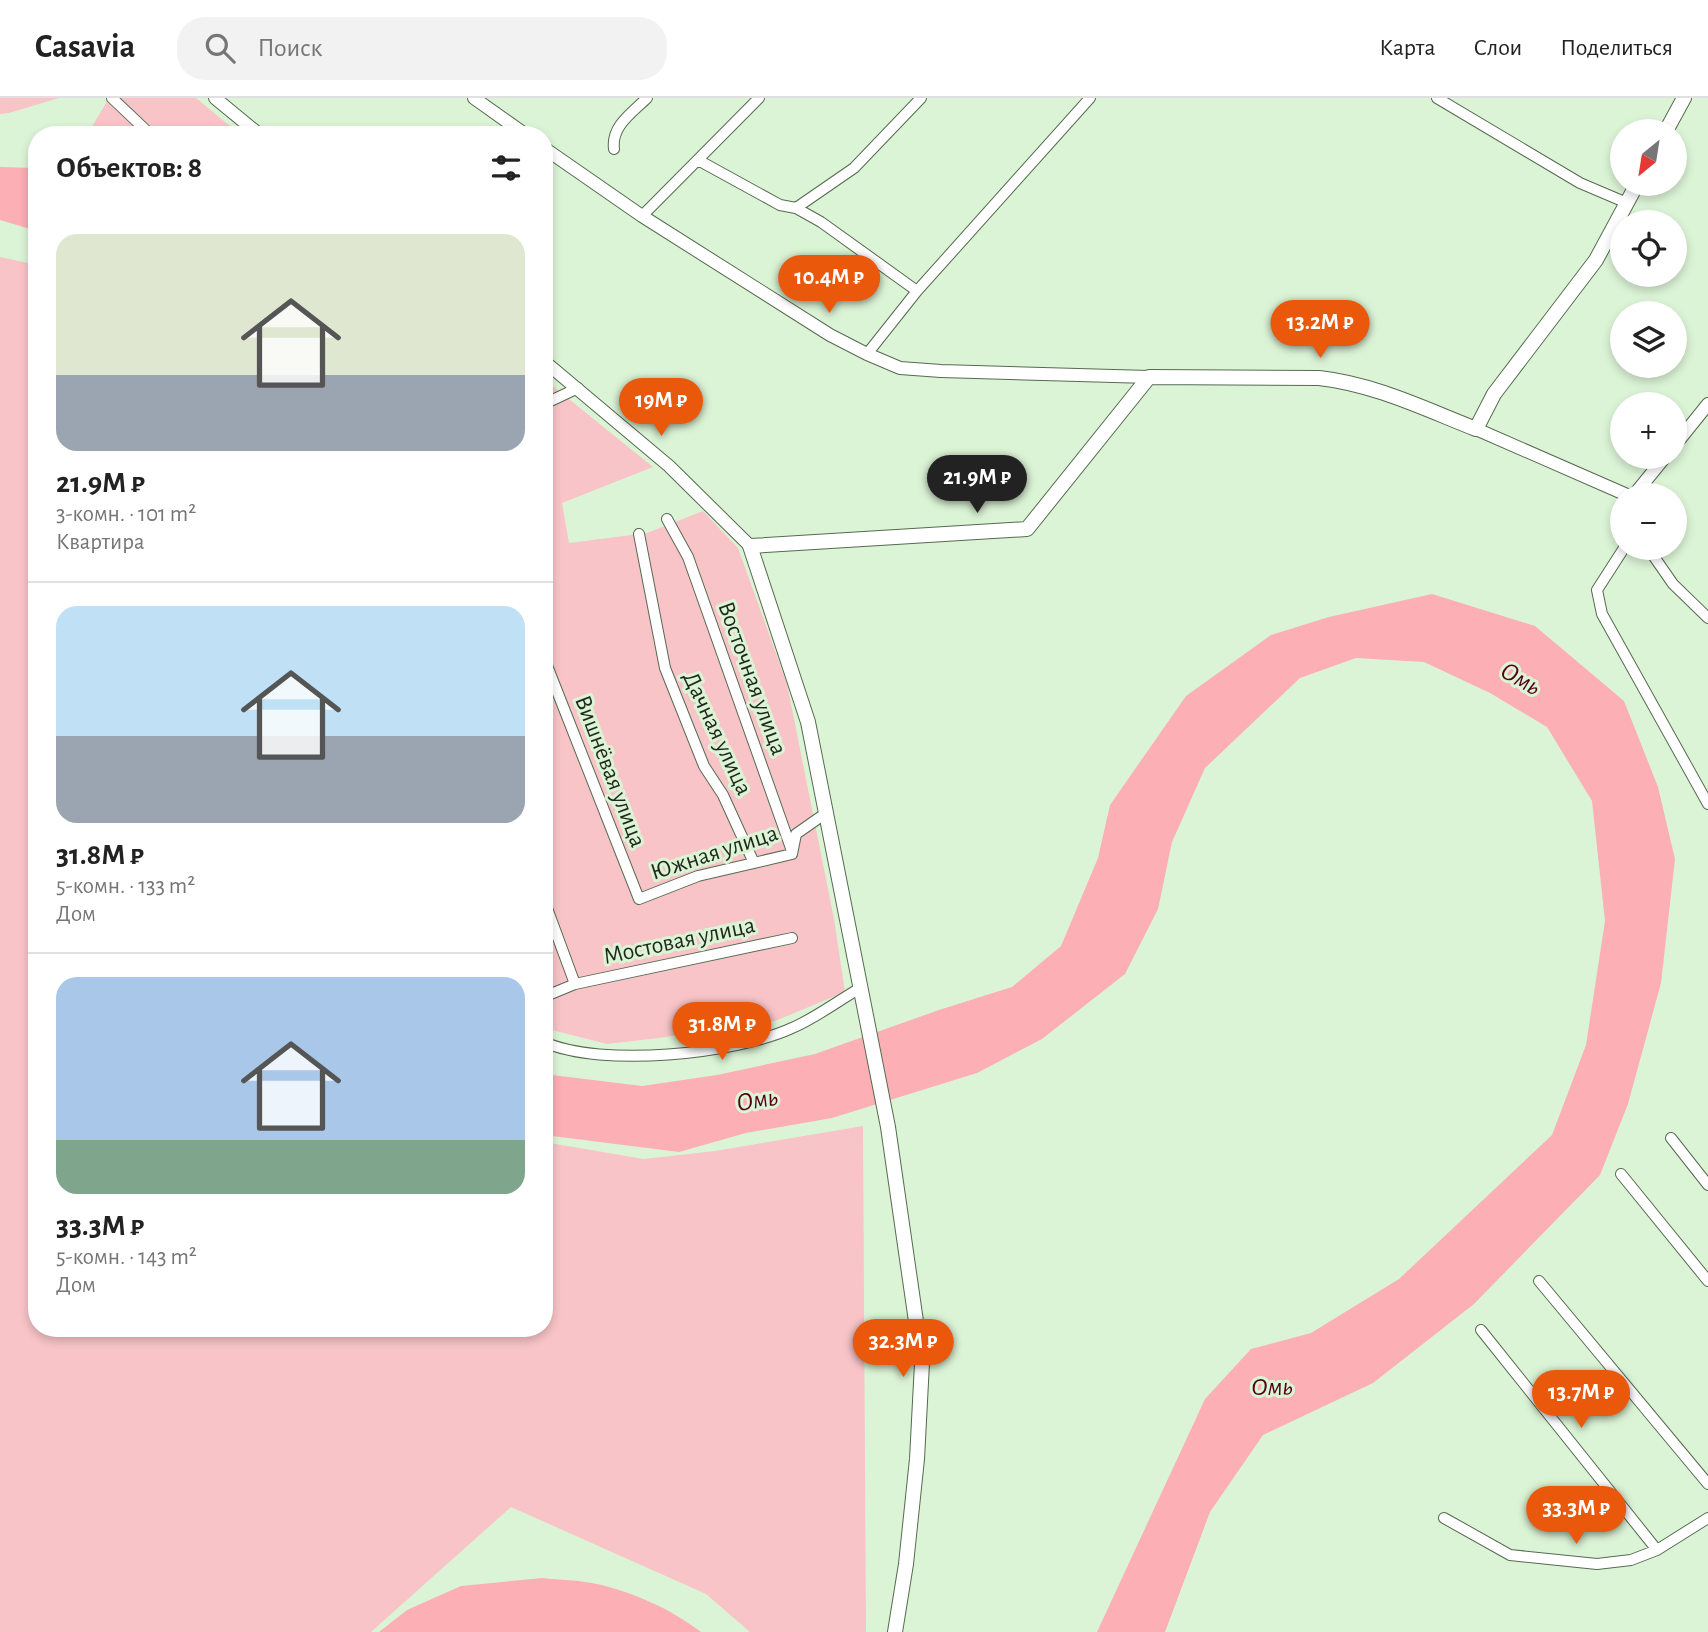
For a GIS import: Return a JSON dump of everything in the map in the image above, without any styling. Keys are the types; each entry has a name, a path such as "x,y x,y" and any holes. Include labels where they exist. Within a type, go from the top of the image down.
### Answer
{"main road":[{"path":"1673,119 1684,98"},
{"path":"895,1632 906,1564 922,1363 888,1127 808,722 750,545 1027,529 1149,377 1338,380 1396,397 1476,429 1494,394 1596,260 1630,196"}],"street":[{"path":"112,98 142,126"},
{"path":"215,98 249,126"},
{"path":"474,98 513,126"},
{"path":"614,149 612,139 617,128 647,98"},
{"path":"642,216 759,98"},
{"path":"796,208 854,168 921,98"},
{"path":"867,354 916,291 1090,98"},
{"path":"1437,98 1580,183 1627,202"},
{"path":"553,154 642,216 830,335 900,368 1149,377"},
{"path":"698,160 780,205 796,208 821,222 916,291"},
{"path":"553,368 669,466 750,545"},
{"path":"553,400 578,388"},
{"path":"1687,430 1708,404"},
{"path":"1476,429 1610,488"},
{"path":"1644,483 1655,469"},
{"name":"Восточная улица","path":"667,519 688,557 793,854"},
{"name":"Дачная улица","path":"639,534 665,668 704,766 723,795 754,863"},
{"path":"1616,560 1597,590 1602,614 1708,804"},
{"path":"1656,560 1673,584 1708,618"},
{"name":"Вишнёвая улица","path":"553,681 639,899"},
{"name":"Южная улица","path":"639,899 698,876 793,854 796,834 826,813"},
{"path":"553,922 575,984"},
{"name":"Мостовая улица","path":"553,994 575,984 792,938"},
{"path":"553,1044 616,1056 674,1053 743,1044 793,1028 862,990"},
{"path":"1671,1138 1708,1185"},
{"path":"1621,1174 1708,1281"},
{"path":"1539,1281 1708,1484"},
{"path":"1481,1330 1657,1550"},
{"path":"1444,1518 1510,1555 1597,1564 1631,1560 1657,1550 1708,1518"}],"shaded area":[{"path":"0,98 59,98 0,114"},
{"path":"109,98 196,98 230,126 92,126"},
{"path":"0,257 28,263 28,1337 553,1337 553,1144 644,1159 715,1151 863,1126 866,1632 750,1632 706,1594 511,1507 371,1632 0,1632"},
{"path":"553,386 653,467 562,503 569,543 647,533 703,511 738,548 787,684 834,919 845,992 775,1021 607,1044 553,1030"}],"water":[{"path":"0,167 28,168 28,228 0,220"},
{"name":"Омь","path":"1432,594 1535,626 1624,701 1658,787 1675,859 1661,983 1628,1104 1600,1175 1474,1304 1373,1383 1263,1435 1210,1512 1165,1632 1097,1632 1205,1399 1251,1349 1311,1333 1399,1279 1552,1135 1586,1045 1605,921 1592,801 1547,727 1490,693 1424,662 1356,658 1300,678 1205,768 1172,842 1158,909 1125,974 1042,1039 977,1073 832,1118 746,1133 679,1152 553,1136 553,1075 642,1086 717,1075 815,1054 1012,987 1061,946 1098,858 1110,805 1186,696 1271,635 1329,617"},
{"path":"542,1578 611,1587 651,1602 701,1632 379,1632 407,1610 461,1586"}]}
